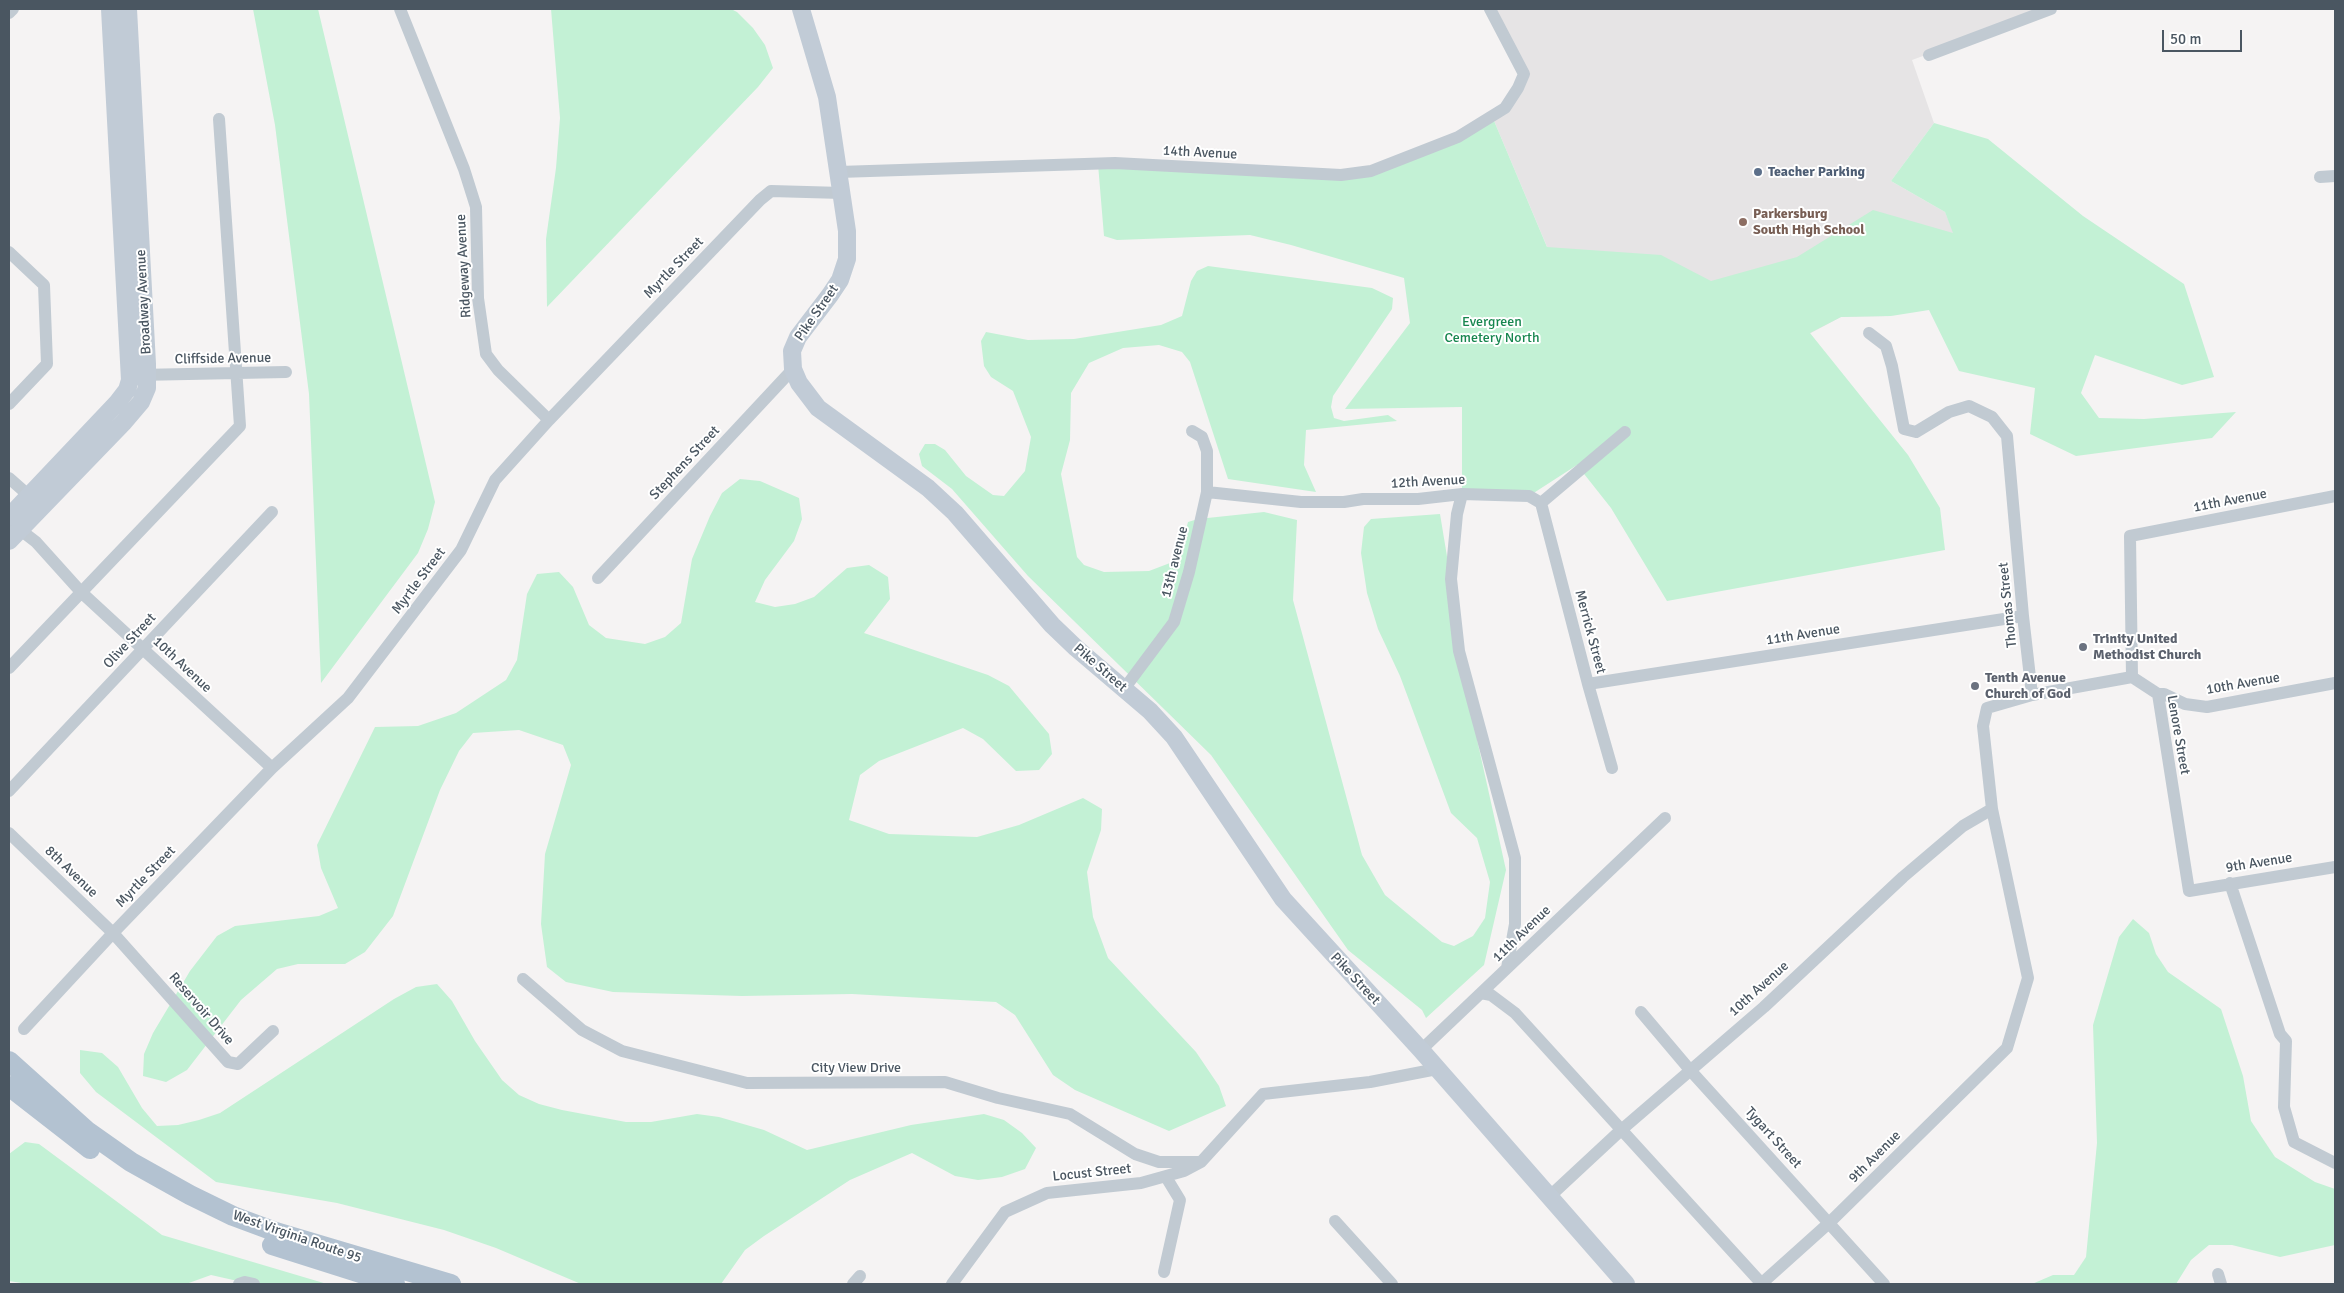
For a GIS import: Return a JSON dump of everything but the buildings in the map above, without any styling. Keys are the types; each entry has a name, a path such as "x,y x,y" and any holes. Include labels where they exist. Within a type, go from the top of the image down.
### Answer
{"main road":[{"name":"Broadway Avenue","path":"110,9 139,375"},
{"name":"Broadway Avenue","path":"12,527 36,502 139,375 128,9"},
{"name":"Pike Street","path":"801,9 827,97 847,231 847,259 840,280 798,337 792,350 794,368 799,383 818,408 928,488 955,513 1052,625 1150,711 1174,737 1282,899 1421,1050 1626,1284"},
{"name":"West Virginia Route 95","path":"9,1061 66,1114 108,1146 150,1173 213,1207 276,1232 450,1284"},
{"name":"West Virginia Route 95","path":"9,1086 96,1153 144,1185 179,1204 222,1226 260,1241 395,1284"}],"street":[{"path":"9,13 13,9"},
{"name":"Ridgeway Avenue","path":"400,9 464,169 476,207 478,298 486,354 498,370 549,420"},
{"name":"14th Avenue","path":"839,172 1115,163 1341,175 1371,171 1458,137 1505,108 1518,88 1524,74 1490,9"},
{"path":"1929,55 2051,9"},
{"path":"9,668 240,426 219,119"},
{"path":"2320,177 2335,176"},
{"name":"Myrtle Street","path":"24,1029 113,933 272,768 348,698 461,550 495,480 549,420 771,191 842,192"},
{"path":"9,252 44,285 47,364 9,404"},
{"name":"Thomas Street","path":"1869,333 1886,346 1892,366 1904,429 1916,432 1949,412 1969,406 1992,417 2007,436 2032,695"},
{"name":"Stephens Street","path":"598,578 794,368"},
{"name":"Cliffside Avenue","path":"139,375 286,372"},
{"name":"13th avenue","path":"1124,689 1174,622 1189,572 1207,492 1207,451 1202,437 1192,431"},
{"path":"1541,502 1625,432"},
{"path":"9,478 36,502"},
{"name":"12th Avenue","path":"1207,492 1301,502 1344,502 1363,498 1418,499 1462,494 1529,496 1541,502"},
{"path":"1462,494 1457,514 1450,579 1458,651 1515,858 1515,924 1508,968"},
{"name":"11th Avenue","path":"2132,677 2130,536 2335,496"},
{"name":"Merrick Street","path":"1541,502 1588,684 1612,768"},
{"name":"Olive Street","path":"9,791 272,512"},
{"name":"10th Avenue","path":"12,527 36,542 81,592 272,768"},
{"name":"11th Avenue","path":"1588,684 2023,616"},
{"path":"1992,809 1983,726 1987,708 2032,695 2132,677"},
{"name":"Lenore Street","path":"2132,677 2158,694 2189,891"},
{"name":"10th Avenue","path":"2158,694 2164,694 2185,704 2207,707 2335,683"},
{"name":"10th Avenue","path":"1549,1197 1620,1130 1764,1007 1903,877 1963,826 1992,809"},
{"name":"9th Avenue","path":"1761,1284 1829,1223 2007,1048 2028,978 1992,809"},
{"name":"11th Avenue","path":"1421,1050 1665,818"},
{"name":"8th Avenue","path":"9,833 113,933"},
{"name":"9th Avenue","path":"2189,891 2335,867"},
{"path":"2230,883 2280,1034 2286,1041 2284,1107 2294,1142 2335,1163"},
{"name":"Reservoir Drive","path":"113,933 228,1062 238,1064 273,1031"},
{"name":"City View Drive","path":"523,979 582,1030 622,1051 747,1083 945,1082 998,1098 1070,1114 1135,1154 1159,1162 1201,1162"},
{"path":"1481,993 1491,995 1515,1013 1761,1284"},
{"name":"Tygart Street","path":"1640,1012 1690,1070 1884,1284"},
{"path":"1201,1162 1263,1094 1370,1082 1437,1068"},
{"name":"Locust Street","path":"952,1284 1005,1212 1047,1193 1141,1183 1184,1171 1201,1162"},
{"path":"1164,1272 1180,1200 1166,1177"},
{"path":"1335,1220 1392,1284"}],"shaded area":[{"name":"Parkersburg South High School","path":"1490,9 2051,9 1912,60 1934,123 1891,181 1945,212 1954,233 1891,316 1841,317 1625,432 1492,116 1524,74"}],"green space":[{"path":"253,9 318,9 435,502 428,529 418,553 321,683 309,394 275,125"},
{"path":"551,9 731,9 737,12 753,28 765,45 773,68 758,87 547,307 546,239 556,168 560,118"},
{"name":"Evergreen Cemetery North","path":"1492,116 1547,247 1661,255 1711,281 1797,257 1873,210 1953,233 1945,212 1891,181 1934,123 1988,139 2083,216 2184,284 2214,377 2182,385 2095,355 2081,393 2099,418 2144,419 2236,412 2212,438 2076,456 2030,434 2035,388 1959,371 1929,310 1891,316 1841,317 1810,333 1908,455 1940,508 1945,550 1667,601 1611,508 1577,465 1529,496 1462,494 1462,407 1345,409 1410,323 1404,278 1250,235 1117,240 1104,236 1098,164 1371,171"},
{"path":"1208,266 1372,288 1393,298 1392,309 1333,396 1331,407 1334,418 1344,421 1388,415 1397,421 1306,430 1304,465 1316,492 1228,479 1190,362 1182,352 1159,345 1123,348 1089,363 1071,393 1070,440 1061,474 1077,557 1084,565 1104,572 1149,571 1170,563 1179,555 1188,522 1198,519 1264,512 1297,520 1293,600 1362,855 1385,895 1442,942 1454,946 1473,936 1485,918 1490,882 1477,838 1451,813 1400,676 1378,629 1367,593 1361,553 1364,527 1371,519 1440,514 1478,744 1506,870 1484,965 1426,1018 1422,1010 1348,950 1211,755 1028,576 952,489 922,466 919,454 925,444 935,444 945,450 966,476 993,495 1004,496 1025,471 1031,437 1013,391 991,377 984,366 981,341 986,332 1028,340 1074,339 1161,325 1182,316 1191,281 1197,271"},
{"path":"740,479 760,481 799,498 802,519 794,541 765,580 755,602 775,607 795,604 814,597 847,568 869,565 888,577 890,599 864,633 988,675 1009,686 1049,734 1052,754 1039,770 1016,771 983,739 963,728 879,761 860,775 849,820 889,834 977,837 1019,825 1083,798 1102,809 1101,830 1087,872 1093,917 1108,958 1196,1052 1219,1086 1226,1106 1169,1131 1075,1090 1053,1075 1015,1015 996,1002 852,994 742,996 613,992 566,982 547,967 541,924 545,854 571,765 563,745 519,730 473,733 459,751 440,790 393,916 365,952 345,964 298,964 277,969 241,1000 187,1070 166,1082 143,1076 144,1054 153,1033 190,971 217,936 235,926 319,916 338,908 321,868 317,845 375,727 418,726 456,713 506,680 517,660 527,594 537,574 559,572 573,587 589,625 606,638 645,644 665,637 681,623 692,559 710,516 722,493"},
{"path":"2133,919 2149,933 2156,954 2168,972 2221,1009 2243,1076 2251,1121 2275,1157 2315,1182 2335,1189 2335,1245 2280,1257 2232,1245 2209,1245 2191,1260 2176,1284 2032,1284 2053,1275 2074,1275 2086,1257 2097,1143 2093,1025 2119,937"},
{"path":"437,984 452,1001 475,1041 502,1080 519,1095 539,1104 626,1122 651,1122 697,1114 719,1117 764,1130 807,1150 911,1125 984,1114 1004,1120 1022,1133 1036,1148 1025,1169 1002,1177 978,1180 955,1176 912,1153 850,1180 764,1236 745,1250 721,1284 581,1284 496,1248 444,1230 337,1203 216,1182 96,1092 80,1073 80,1050 102,1053 118,1067 142,1108 157,1126 178,1125 199,1120 220,1113 394,999 416,987"},
{"path":"25,1142 39,1144 162,1235 327,1284 251,1284 211,1275 186,1284 28,1284 9,1281 9,1154"}],"place":[{"name":"Teacher Parking","path":"1758,172"},
{"name":"Parkersburg South High School","path":"1743,222"},
{"name":"Trinity United Methodist Church","path":"2083,647"},
{"name":"Tenth Avenue Church of God","path":"1975,686"}]}
